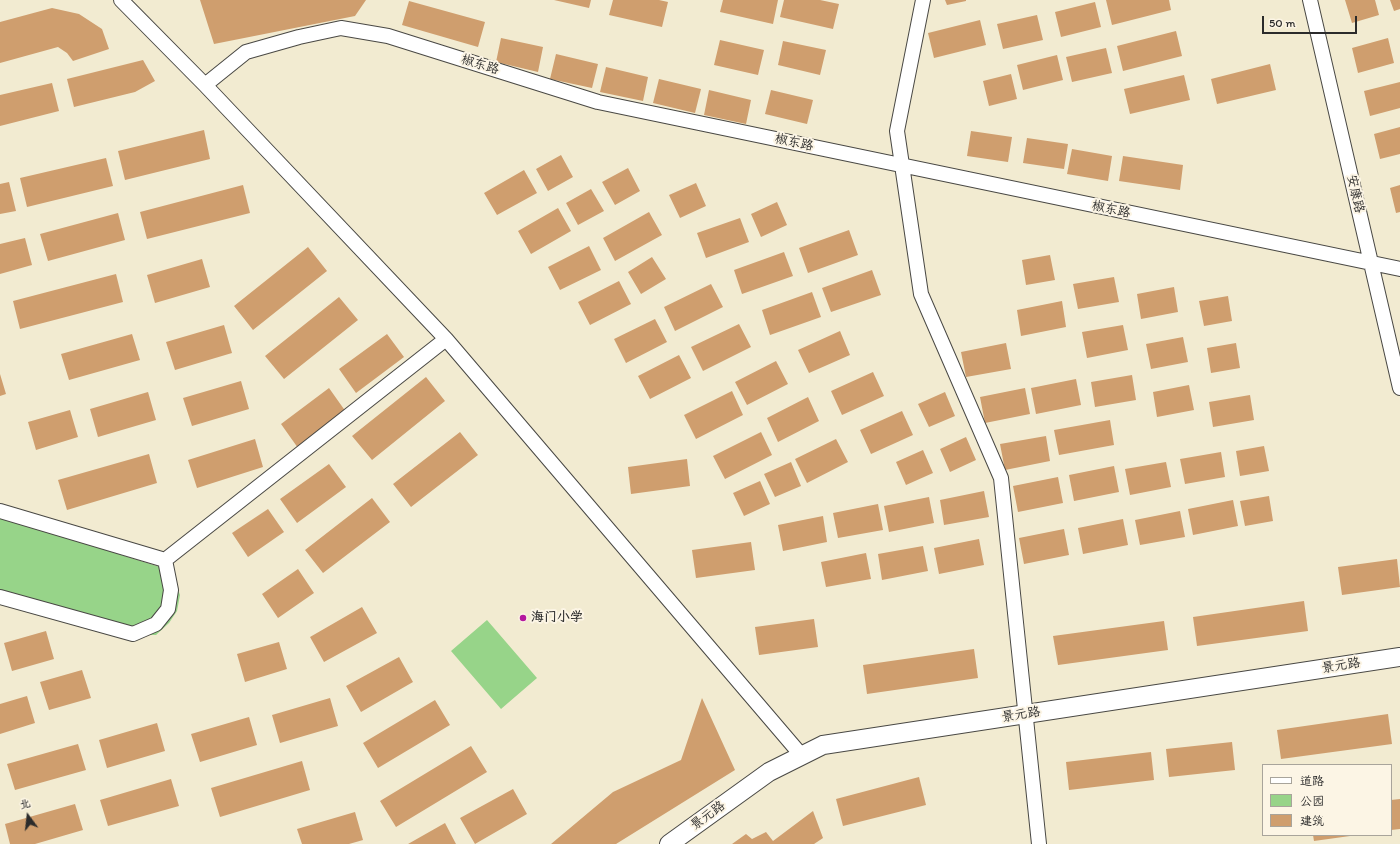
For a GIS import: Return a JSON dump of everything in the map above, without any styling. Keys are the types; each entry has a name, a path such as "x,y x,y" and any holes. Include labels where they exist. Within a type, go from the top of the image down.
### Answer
{"main road":[{"name":"景元路","path":"669,844 769,772 823,745 1400,657"}],"street":[{"path":"121,0 205,85 446,339 802,756"},
{"path":"923,0 897,131 921,294 1001,478 1027,714 1039,844"},
{"name":"安康路","path":"1310,0 1400,388"},
{"name":"椒东路","path":"205,85 246,52 299,37 341,28 388,36 598,102 1400,269"},
{"path":"164,560 446,339"},
{"path":"0,510 164,560"},
{"path":"0,597 133,634 156,624 168,609 171,590 164,560"}],"green space":[{"path":"0,517 160,567 174,578 180,595 177,611 169,623 156,635 140,635 0,592"},
{"path":"487,620 537,678 501,709 451,651"}],"building":[{"path":"200,0 366,0 355,16 214,44"},
{"path":"554,0 591,0 589,8"},
{"path":"613,0 659,0 668,2 662,27 609,15"},
{"path":"723,0 778,0 773,24 720,12"},
{"path":"784,0 820,0 839,4 833,29 780,17"},
{"path":"945,0 966,0 966,1 947,5"},
{"path":"1106,0 1169,0 1171,10 1112,25"},
{"path":"1345,0 1375,0 1379,15 1352,23"},
{"path":"1390,0 1400,0 1400,9 1394,11"},
{"path":"409,1 485,22 478,47 402,25"},
{"path":"1095,2 1101,27 1061,37 1055,12"},
{"path":"52,8 79,14 102,29 109,49 73,61 67,53 58,47 0,63 0,22"},
{"path":"1037,15 1043,40 1003,49 997,24"},
{"path":"980,20 986,45 934,58 928,33"},
{"path":"1176,31 1182,56 1123,71 1117,46"},
{"path":"501,38 543,47 538,72 496,62"},
{"path":"1388,38 1394,63 1358,73 1352,48"},
{"path":"720,40 764,50 758,75 714,65"},
{"path":"783,41 826,50 820,75 778,65"},
{"path":"1106,48 1112,73 1072,82 1066,57"},
{"path":"556,54 598,64 592,88 550,79"},
{"path":"1057,55 1063,80 1023,90 1017,65"},
{"path":"143,60 155,81 135,92 74,107 67,79"},
{"path":"1270,64 1276,90 1217,104 1211,79"},
{"path":"606,67 648,77 643,101 600,92"},
{"path":"1011,74 1017,99 989,106 983,81"},
{"path":"1184,75 1190,100 1130,114 1124,89"},
{"path":"659,79 701,89 695,113 653,103"},
{"path":"1400,82 1400,108 1370,116 1364,91"},
{"path":"52,83 59,111 0,126 0,95"},
{"path":"709,90 751,100 746,124 704,115"},
{"path":"771,90 813,100 807,124 765,114"},
{"path":"1400,127 1400,154 1380,159 1374,134"},
{"path":"204,130 210,159 125,180 118,151"},
{"path":"971,131 1012,137 1008,162 967,156"},
{"path":"1027,138 1068,144 1064,169 1023,163"},
{"path":"1072,149 1112,156 1108,181 1067,174"},
{"path":"561,155 573,177 548,191 536,169"},
{"path":"1123,156 1183,165 1180,190 1119,181"},
{"path":"106,158 113,186 27,207 20,178"},
{"path":"628,168 640,191 615,205 602,182"},
{"path":"524,170 537,193 497,215 484,193"},
{"path":"9,182 16,211 0,214 0,184"},
{"path":"696,183 706,206 680,218 669,195"},
{"path":"243,185 250,213 147,239 140,212"},
{"path":"1400,185 1400,212 1396,213 1390,188"},
{"path":"591,189 604,211 578,225 566,203"},
{"path":"777,202 787,225 761,237 751,214"},
{"path":"558,208 571,231 531,254 518,231"},
{"path":"649,212 662,235 615,261 603,238"},
{"path":"118,213 125,240 48,261 40,234"},
{"path":"740,218 749,242 706,258 697,233"},
{"path":"849,230 858,255 808,273 799,248"},
{"path":"25,238 32,265 0,274 0,244"},
{"path":"589,246 601,270 560,290 548,267"},
{"path":"308,247 327,271 253,330 234,306"},
{"path":"784,252 793,276 742,294 734,270"},
{"path":"1050,255 1055,280 1026,285 1022,260"},
{"path":"652,257 666,279 641,294 628,272"},
{"path":"202,259 210,287 155,303 147,275"},
{"path":"872,270 881,295 831,312 822,288"},
{"path":"116,274 123,302 20,329 13,301"},
{"path":"1114,277 1119,302 1078,309 1073,284"},
{"path":"619,281 631,304 590,325 578,302"},
{"path":"711,284 723,307 675,331 664,307"},
{"path":"1174,287 1178,312 1141,319 1137,294"},
{"path":"812,292 821,317 770,335 762,310"},
{"path":"1228,296 1232,321 1204,326 1199,301"},
{"path":"339,297 358,320 284,379 265,356"},
{"path":"1062,301 1066,327 1021,336 1017,310"},
{"path":"655,319 667,342 626,363 614,339"},
{"path":"739,324 751,347 703,371 691,347"},
{"path":"224,325 232,353 175,370 166,342"},
{"path":"1123,325 1128,350 1087,358 1082,332"},
{"path":"840,331 850,355 809,373 798,350"},
{"path":"132,334 140,360 69,380 61,354"},
{"path":"387,334 404,357 356,393 339,369"},
{"path":"1183,337 1188,362 1151,369 1146,344"},
{"path":"1006,343 1011,369 966,377 961,352"},
{"path":"1236,343 1240,368 1211,373 1207,348"},
{"path":"679,355 691,378 650,399 638,376"},
{"path":"776,361 788,384 747,405 735,382"},
{"path":"873,372 884,396 842,415 831,391"},
{"path":"0,374 6,394 0,396"},
{"path":"1132,375 1136,400 1095,407 1091,382"},
{"path":"426,377 445,401 372,460 352,436"},
{"path":"1076,379 1081,405 1036,414 1031,388"},
{"path":"241,381 249,409 192,426 183,398"},
{"path":"1189,385 1194,410 1157,417 1153,392"},
{"path":"329,388 346,412 298,448 281,424"},
{"path":"1025,388 1030,414 985,423 980,397"},
{"path":"732,391 743,415 696,439 684,415"},
{"path":"148,392 156,420 98,437 90,409"},
{"path":"945,392 955,416 929,427 918,404"},
{"path":"1250,395 1254,420 1213,427 1209,402"},
{"path":"808,397 819,421 778,442 767,418"},
{"path":"70,410 78,437 36,450 28,422"},
{"path":"902,411 913,435 871,454 860,430"},
{"path":"1110,420 1114,445 1059,455 1054,430"},
{"path":"460,432 478,455 411,507 393,484"},
{"path":"761,432 772,455 725,479 713,456"},
{"path":"1046,436 1050,461 1005,470 1000,444"},
{"path":"966,437 976,460 950,472 940,449"},
{"path":"255,439 263,467 197,488 188,460"},
{"path":"836,439 848,462 807,483 795,459"},
{"path":"1264,446 1269,471 1240,476 1236,451"},
{"path":"923,450 933,473 906,485 896,462"},
{"path":"1221,452 1225,477 1185,484 1180,459"},
{"path":"149,454 157,483 67,510 58,480"},
{"path":"687,459 690,486 631,494 628,467"},
{"path":"791,462 801,486 775,497 764,474"},
{"path":"1166,462 1171,487 1130,495 1125,469"},
{"path":"329,464 346,487 297,523 280,499"},
{"path":"1114,466 1119,492 1074,501 1069,475"},
{"path":"1058,477 1063,503 1018,512 1013,486"},
{"path":"760,481 770,504 744,516 733,493"},
{"path":"984,491 989,517 944,525 940,500"},
{"path":"1269,496 1273,521 1245,526 1240,501"},
{"path":"929,497 934,523 889,532 884,506"},
{"path":"372,498 390,522 323,573 305,550"},
{"path":"1233,500 1238,526 1193,535 1188,509"},
{"path":"878,504 883,530 838,538 833,513"},
{"path":"268,509 284,532 248,557 232,533"},
{"path":"1180,511 1185,537 1140,545 1135,520"},
{"path":"823,516 827,542 783,551 778,525"},
{"path":"1123,519 1128,545 1083,554 1078,528"},
{"path":"1064,529 1069,555 1024,564 1019,538"},
{"path":"979,539 984,565 939,574 934,548"},
{"path":"751,542 755,570 696,578 692,550"},
{"path":"923,546 928,571 882,580 878,554"},
{"path":"866,553 871,579 826,587 821,562"},
{"path":"1397,559 1400,587 1342,595 1338,567"},
{"path":"298,569 314,593 278,618 262,594"},
{"path":"1304,601 1308,631 1197,646 1193,617"},
{"path":"362,607 377,633 324,662 310,637"},
{"path":"814,619 818,647 759,655 755,627"},
{"path":"1164,621 1168,650 1058,665 1053,636"},
{"path":"46,631 54,659 12,671 4,643"},
{"path":"279,642 287,669 245,682 237,654"},
{"path":"974,649 978,678 867,694 863,665"},
{"path":"399,657 413,682 361,712 346,686"},
{"path":"82,670 91,698 49,710 40,682"},
{"path":"27,696 35,723 0,734 0,704"},
{"path":"330,698 338,726 280,743 272,715"},
{"path":"702,698 735,770 616,844 551,844 613,792 681,760"},
{"path":"435,700 450,725 378,768 363,743"},
{"path":"1388,714 1392,744 1281,759 1277,730"},
{"path":"249,717 257,745 200,762 191,734"},
{"path":"157,723 165,751 107,768 99,740"},
{"path":"1232,742 1235,770 1169,777 1166,749"},
{"path":"78,744 86,770 15,790 7,764"},
{"path":"471,746 487,772 396,827 380,801"},
{"path":"1151,752 1154,780 1069,790 1066,762"},
{"path":"302,761 310,790 220,817 211,788"},
{"path":"919,777 926,805 843,826 836,799"},
{"path":"171,779 179,806 108,826 100,800"},
{"path":"513,789 527,814 475,844 460,818"},
{"path":"1400,799 1400,829 1392,830 1392,800"},
{"path":"75,804 83,830 35,844 10,844 5,824"},
{"path":"813,811 823,838 814,844 732,844 746,834 752,839 766,832 773,841"},
{"path":"355,812 363,840 349,844 302,844 297,829"},
{"path":"445,823 456,844 408,844"},
{"path":"1313,836 1350,836 1314,841"}],"place":[{"name":"海门小学","path":"523,618"}]}
